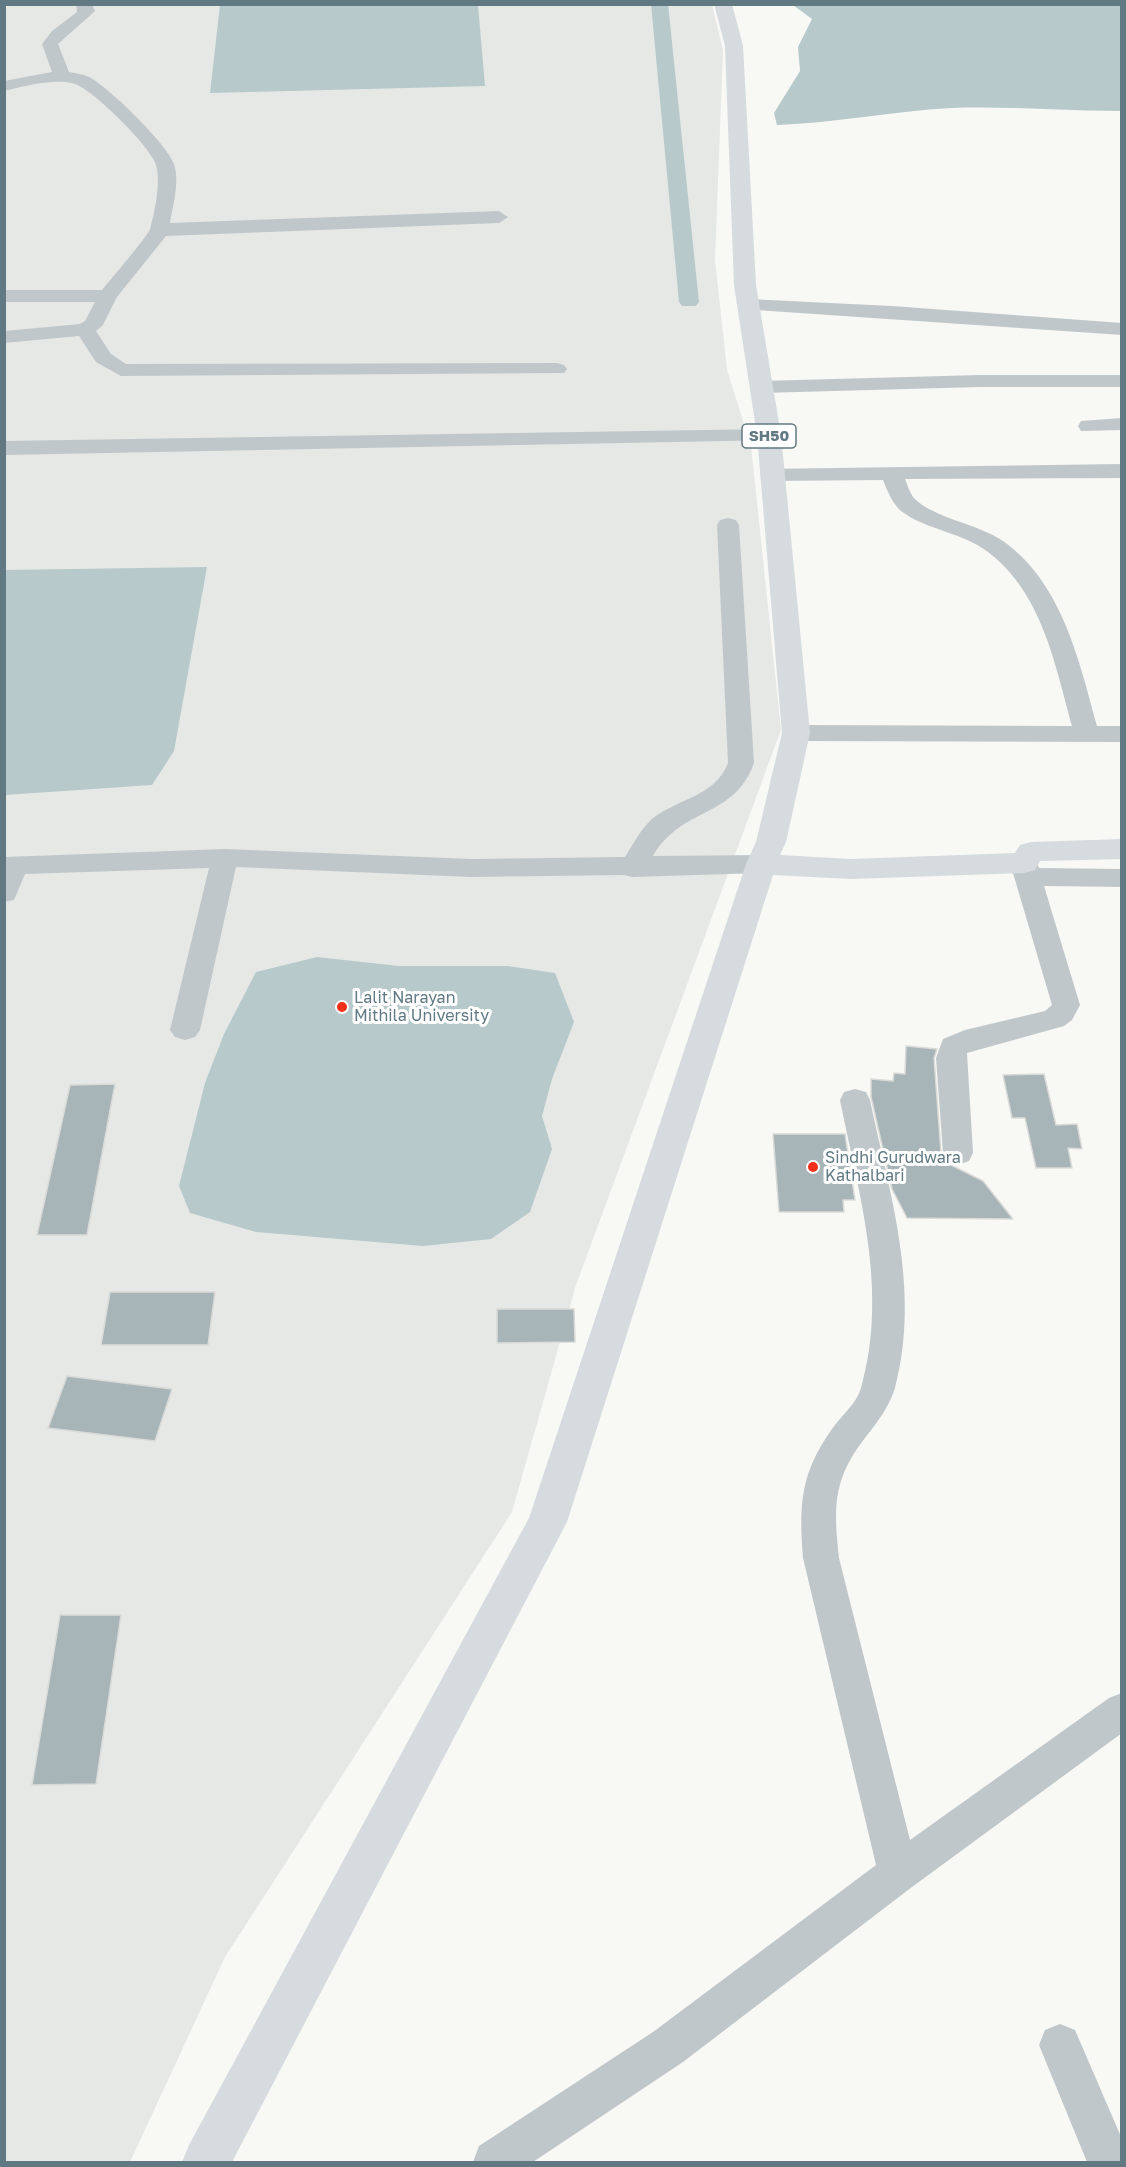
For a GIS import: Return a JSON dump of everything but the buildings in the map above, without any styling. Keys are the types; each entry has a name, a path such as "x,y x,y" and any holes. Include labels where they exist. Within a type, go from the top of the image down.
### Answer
{"main road":[{"name":"SH50","path":"723,4 734,46 748,305 769,435 796,733 771,842 761,864"},
{"path":"1026,870 1031,852 1122,849"},
{"path":"206,2163 547,1522 761,864 885,869 1026,870 1122,862"}],"street":[{"path":"63,78 50,44 58,34 84,16 87,11 84,4"},
{"path":"4,86 63,78 81,80 91,86 149,138 160,152 166,176 159,232 108,296 93,324 85,329 4,337"},
{"path":"159,232 193,226 500,217"},
{"path":"4,296 108,296"},
{"path":"748,305 892,312 1122,329"},
{"path":"85,329 103,358 121,370 557,369"},
{"path":"761,387 908,382 1122,381"},
{"path":"1089,426 1122,424"},
{"path":"4,448 769,435"},
{"path":"771,474 1122,471"},
{"path":"891,473 902,498 909,506 997,547 1023,574 1048,611 1060,640 1087,734"},
{"path":"632,868 662,825 724,792 738,776 741,763 728,525"},
{"path":"796,733 1122,734"},
{"path":"185,1030 225,858"},
{"path":"4,893 9,866 225,858 471,868 632,868 761,864"},
{"path":"958,1153 951,1058 953,1047 965,1041 1054,1019 1062,1013 1066,1005 1026,870 1122,878"},
{"path":"855,1100 890,1272 884,1353 878,1390 867,1411 827,1463 819,1487 816,1506 821,1557 898,1873"},
{"path":"495,2163 668,2047 898,1873 1122,1710"},
{"path":"1060,2045 1109,2163"}],"shaded area":[{"name":"Lalit Narayan Mithila University","path":"5,5 712,5 723,50 715,260 727,370 751,446 781,730 576,1285 512,1512 225,1957 130,2162 5,2162"},
{"path":"220,5 478,5 485,86 210,93"},
{"path":"793,5 1121,5 1121,111 951,108 777,125 774,113 800,71 798,47 812,19"},
{"path":"207,567 174,751 152,785 5,795 5,570"},
{"path":"317,957 399,966 508,966 555,973 574,1022 552,1079 542,1116 552,1149 530,1212 491,1239 423,1246 256,1232 190,1213 179,1186 205,1083 224,1034 256,972"}],"waterway":[{"path":"659,4 689,302"}],"place":[{"name":"Lalit Narayan Mithila University","path":"342,1007"},
{"name":"Sindhi Gurudwara Kathalbari","path":"813,1167"}]}
